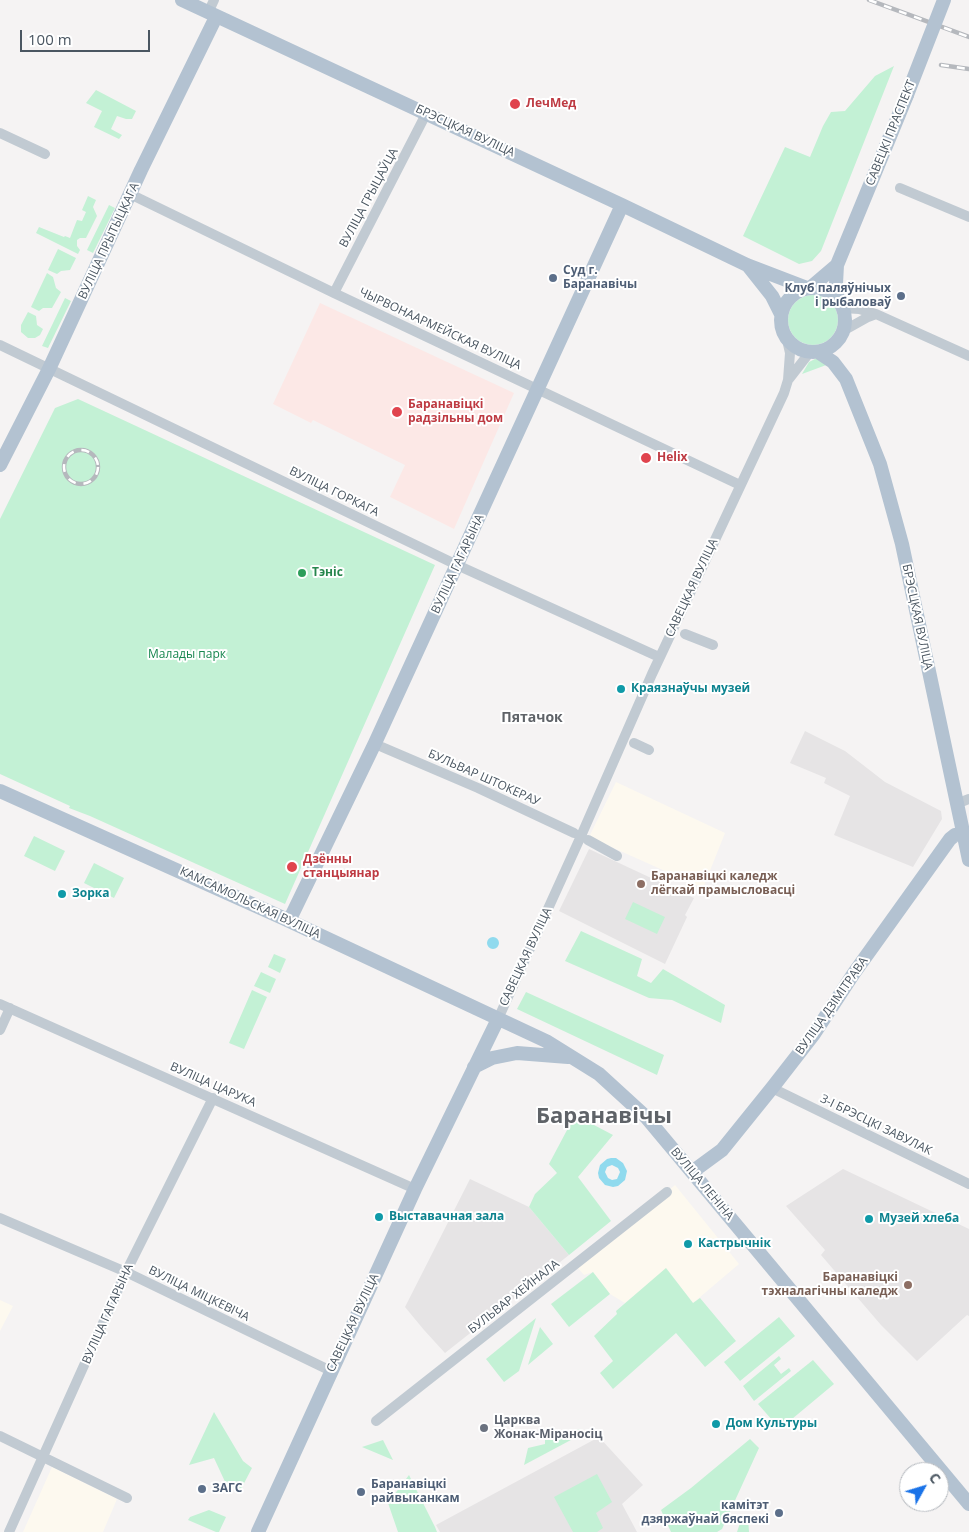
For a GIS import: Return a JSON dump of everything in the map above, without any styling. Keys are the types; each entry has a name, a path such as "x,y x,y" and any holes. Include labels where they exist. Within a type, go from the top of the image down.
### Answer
{"main road":[{"name":"БРЭСЦКАЯ ВУЛІЦА","path":"182,0 212,10 426,114 746,265 809,288"},
{"name":"САВЕЦКІ ПРАСПЕКТ","path":"840,304 836,284 837,265 944,0"},
{"name":"ВУЛІЦА ПРЫТЫЦКАГА","path":"0,465 49,369 212,10"},
{"name":"ВУЛІЦА ГАГАРЫНА","path":"289,921 346,804 622,205"},
{"name":"БРЭСЦКАЯ ВУЛІЦА","path":"746,265 762,282 781,314"},
{"name":"САВЕЦКІ ПРАСПЕКТ","path":"809,288 837,265"},
{"path":"809,288 826,290 840,304 845,320 841,335 826,349 814,352 798,348 787,340 780,323 781,314 784,305 798,291 809,288"},
{"name":"БРЭСЦКАЯ ВУЛІЦА","path":"841,335 846,379 880,464 902,544 962,801 963,834 969,860"},
{"name":"БРЭСЦКАЯ ВУЛІЦА","path":"814,352 833,362 846,379"},
{"name":"КАМСАМОЛЬСКАЯ ВУЛІЦА","path":"0,791 289,921 498,1019"},
{"name":"ВУЛІЦА ДЗІМІТРАВА","path":"692,1172 722,1150 772,1088 814,1034 854,973 950,839 955,835 963,834"},
{"name":"ВУЛІЦА ЛЕНІНА","path":"498,1019 546,1041 575,1058 599,1074 646,1117 969,1504"},
{"name":"САВЕЦКАЯ ВУЛІЦА","path":"258,1532 415,1189 498,1019"},
{"path":"474,1067 492,1058 517,1052 575,1058"}],"street":[{"name":"ВУЛІЦА ГРЫЦАЎЦА","path":"334,293 426,114"},
{"path":"0,133 46,154"},
{"path":"900,188 969,217"},
{"name":"ЧЫРВОНААРМЕЙСКАЯ ВУЛІЦА","path":"130,194 334,293 740,485"},
{"path":"840,304 876,314 969,356"},
{"path":"841,335 868,317 876,314"},
{"name":"САВЕЦКАЯ ВУЛІЦА","path":"498,1019 659,658 784,393 788,380 790,353 787,340"},
{"name":"ВУЛІЦА ГОРКАГА","path":"0,345 457,565 659,658"},
{"name":"САВЕЦКАЯ ВУЛІЦА","path":"788,380 814,352"},
{"path":"685,634 713,645"},
{"path":"634,743 649,750"},
{"name":"БУЛЬВАР ШТОКЕРАУ","path":"382,747 478,788 574,833"},
{"path":"588,840 617,856"},
{"path":"0,1030 5,1006"},
{"name":"ВУЛІЦА ЦАРУКА","path":"5,1006 415,1189"},
{"name":"3-І БРЭСЦКІ ЗАВУЛАК","path":"772,1088 969,1184"},
{"name":"ВУЛІЦА ГАГАРЫНА","path":"9,1532 126,1272 213,1098"},
{"name":"БУЛЬВАР ХЕЙНАЛА","path":"376,1421 667,1192"},
{"name":"ВУЛІЦА МІЦКЕВІЧА","path":"0,1218 126,1272 331,1371"},
{"path":"0,1436 127,1498"}],"shaded area":[{"name":"Баранавіцкі радзільны дом","path":"320,303 514,393 454,529 390,497 405,465 313,420 311,423 273,404"},
{"path":"805,731 845,751 885,782 941,811 942,819 913,867 834,835 850,796 824,783 826,778 790,763"},
{"path":"616,782 725,833 703,888 589,837"},
{"path":"589,849 694,898 665,964 559,911"},
{"name":"Баранавіцкі тэхналагічны каледж","path":"843,1169 969,1229 969,1316 967,1315 917,1361 881,1325 821,1255 825,1250 786,1206"},
{"path":"470,1179 529,1207 569,1255 445,1353 405,1307"},
{"path":"675,1185 739,1264 693,1303 667,1269 625,1303 610,1294 593,1272 584,1275 577,1267"},
{"path":"0,1300 13,1306 0,1331"},
{"path":"599,1437 643,1485 622,1504 637,1532 440,1532 436,1525"},
{"path":"52,1467 117,1499 103,1532 23,1532"}],"green space":[{"path":"894,66 821,251 812,261 799,264 743,236 785,147 810,157 831,112 845,111 875,76"},
{"path":"96,90 136,111 132,119 117,116 111,129 122,135 119,139 94,127 102,111 86,103"},
{"path":"88,196 96,200 93,207 97,216 86,238 77,240 77,246 80,250 78,254 36,233 39,227 70,238 77,220 82,221 86,212 82,210"},
{"path":"109,205 115,208 93,253 87,250"},
{"path":"58,249 76,258 70,270 61,271 57,274 48,270"},
{"path":"47,273 53,277 56,288 61,292 52,308 43,308 39,311 31,307"},
{"path":"808,295 818,295 831,302 838,315 838,325 831,338 818,345 808,345 799,341 792,334 788,325 788,315 792,306 799,299"},
{"path":"65,298 71,301 48,348 42,346"},
{"path":"28,312 36,316 37,325 43,329 40,335 35,338 28,338 21,332 21,325"},
{"path":"819,358 829,364 802,374 809,362"},
{"name":"Малады парк","path":"78,399 435,565 285,904 69,808 70,806 0,774 0,519 55,408"},
{"path":"34,836 65,851 55,871 24,856"},
{"path":"94,863 124,878 114,898 84,883"},
{"path":"633,902 665,917 657,934 625,919"},
{"path":"581,931 642,959 637,976 651,983 663,969 725,1005 721,1023 672,1000 649,998 565,961"},
{"path":"274,954 286,959 280,973 268,967"},
{"path":"261,972 276,979 270,993 254,986"},
{"path":"252,990 267,997 244,1049 229,1043"},
{"path":"526,992 664,1055 657,1075 517,1009"},
{"path":"575,1115 613,1135 578,1177 611,1221 569,1255 529,1207 535,1194 557,1173 549,1164"},
{"path":"666,1268 693,1303 700,1298 736,1341 705,1367 676,1333 613,1389 600,1373 613,1361 594,1336 617,1314 616,1311"},
{"path":"593,1272 610,1294 569,1327 551,1304"},
{"path":"779,1317 795,1336 740,1381 724,1362"},
{"path":"536,1318 519,1371 504,1382 486,1359"},
{"path":"540,1327 553,1344 528,1365"},
{"path":"779,1356 781,1359 774,1365 781,1374 789,1368 791,1371 754,1401 743,1386"},
{"path":"813,1360 834,1384 780,1429 758,1404"},
{"path":"214,1412 243,1461 252,1468 241,1489 227,1486 214,1458 189,1465"},
{"path":"581,1429 584,1433 524,1465 528,1448 545,1444 545,1436"},
{"path":"750,1439 759,1448 722,1529 717,1532 671,1532 661,1510 691,1488"},
{"path":"383,1440 393,1460 362,1447"},
{"path":"597,1474 612,1502 596,1513 603,1528 597,1532 573,1532 554,1497"},
{"path":"409,1475 437,1532 398,1532 388,1503"},
{"path":"209,1510 226,1517 219,1532 188,1520 190,1517"},
{"path":"743,1514 748,1517 749,1532 737,1532"}],"water":[{"path":"491,937 495,937 499,943 495,949 491,949 487,945 487,941"},
{"path":"616,1158 623,1163 627,1171 625,1180 618,1186 605,1185 599,1178 600,1165 607,1159","holes":["612,1165 618,1168 620,1172 617,1179 612,1180 608,1178 605,1172 607,1167"]}],"railway":[{"path":"869,0 969,37"},
{"path":"941,65 969,69"},
{"path":"81,450 93,455 98,467 93,479 81,484 69,479 64,467 69,455 81,450"}],"place":[{"name":"ЛечМед","path":"515,104"},
{"name":"Суд г. Баранавічы","path":"553,278"},
{"name":"Клуб паляўнічых і рыбаловаў","path":"901,296"},
{"name":"Баранавіцкі радзільны дом","path":"397,412"},
{"name":"Helix","path":"646,458"},
{"name":"Тэніс","path":"302,573"},
{"name":"Краязнаўчы музей","path":"621,689"},
{"name":"Дзённы станцыянар","path":"292,867"},
{"name":"Баранавіцкі каледж лёгкай прамысловасці","path":"641,884"},
{"name":"Зорка","path":"62,894"},
{"name":"Выставачная зала","path":"379,1217"},
{"name":"Музей хлеба","path":"869,1219"},
{"name":"Кастрычнік","path":"688,1244"},
{"name":"Баранавіцкі тэхналагічны каледж","path":"908,1285"},
{"name":"Дом Культуры","path":"716,1424"},
{"name":"Царква Жонак-Міраносіц","path":"484,1428"},
{"name":"ЗАГС","path":"202,1489"},
{"name":"Баранавіцкі райвыканкам","path":"361,1492"},
{"name":"камітэт дзяржаўнай бяспекі","path":"779,1513"}],"district":[{"name":"Пятачок","path":"532,718"},
{"name":"Баранавічы","path":"604,1117"}]}
